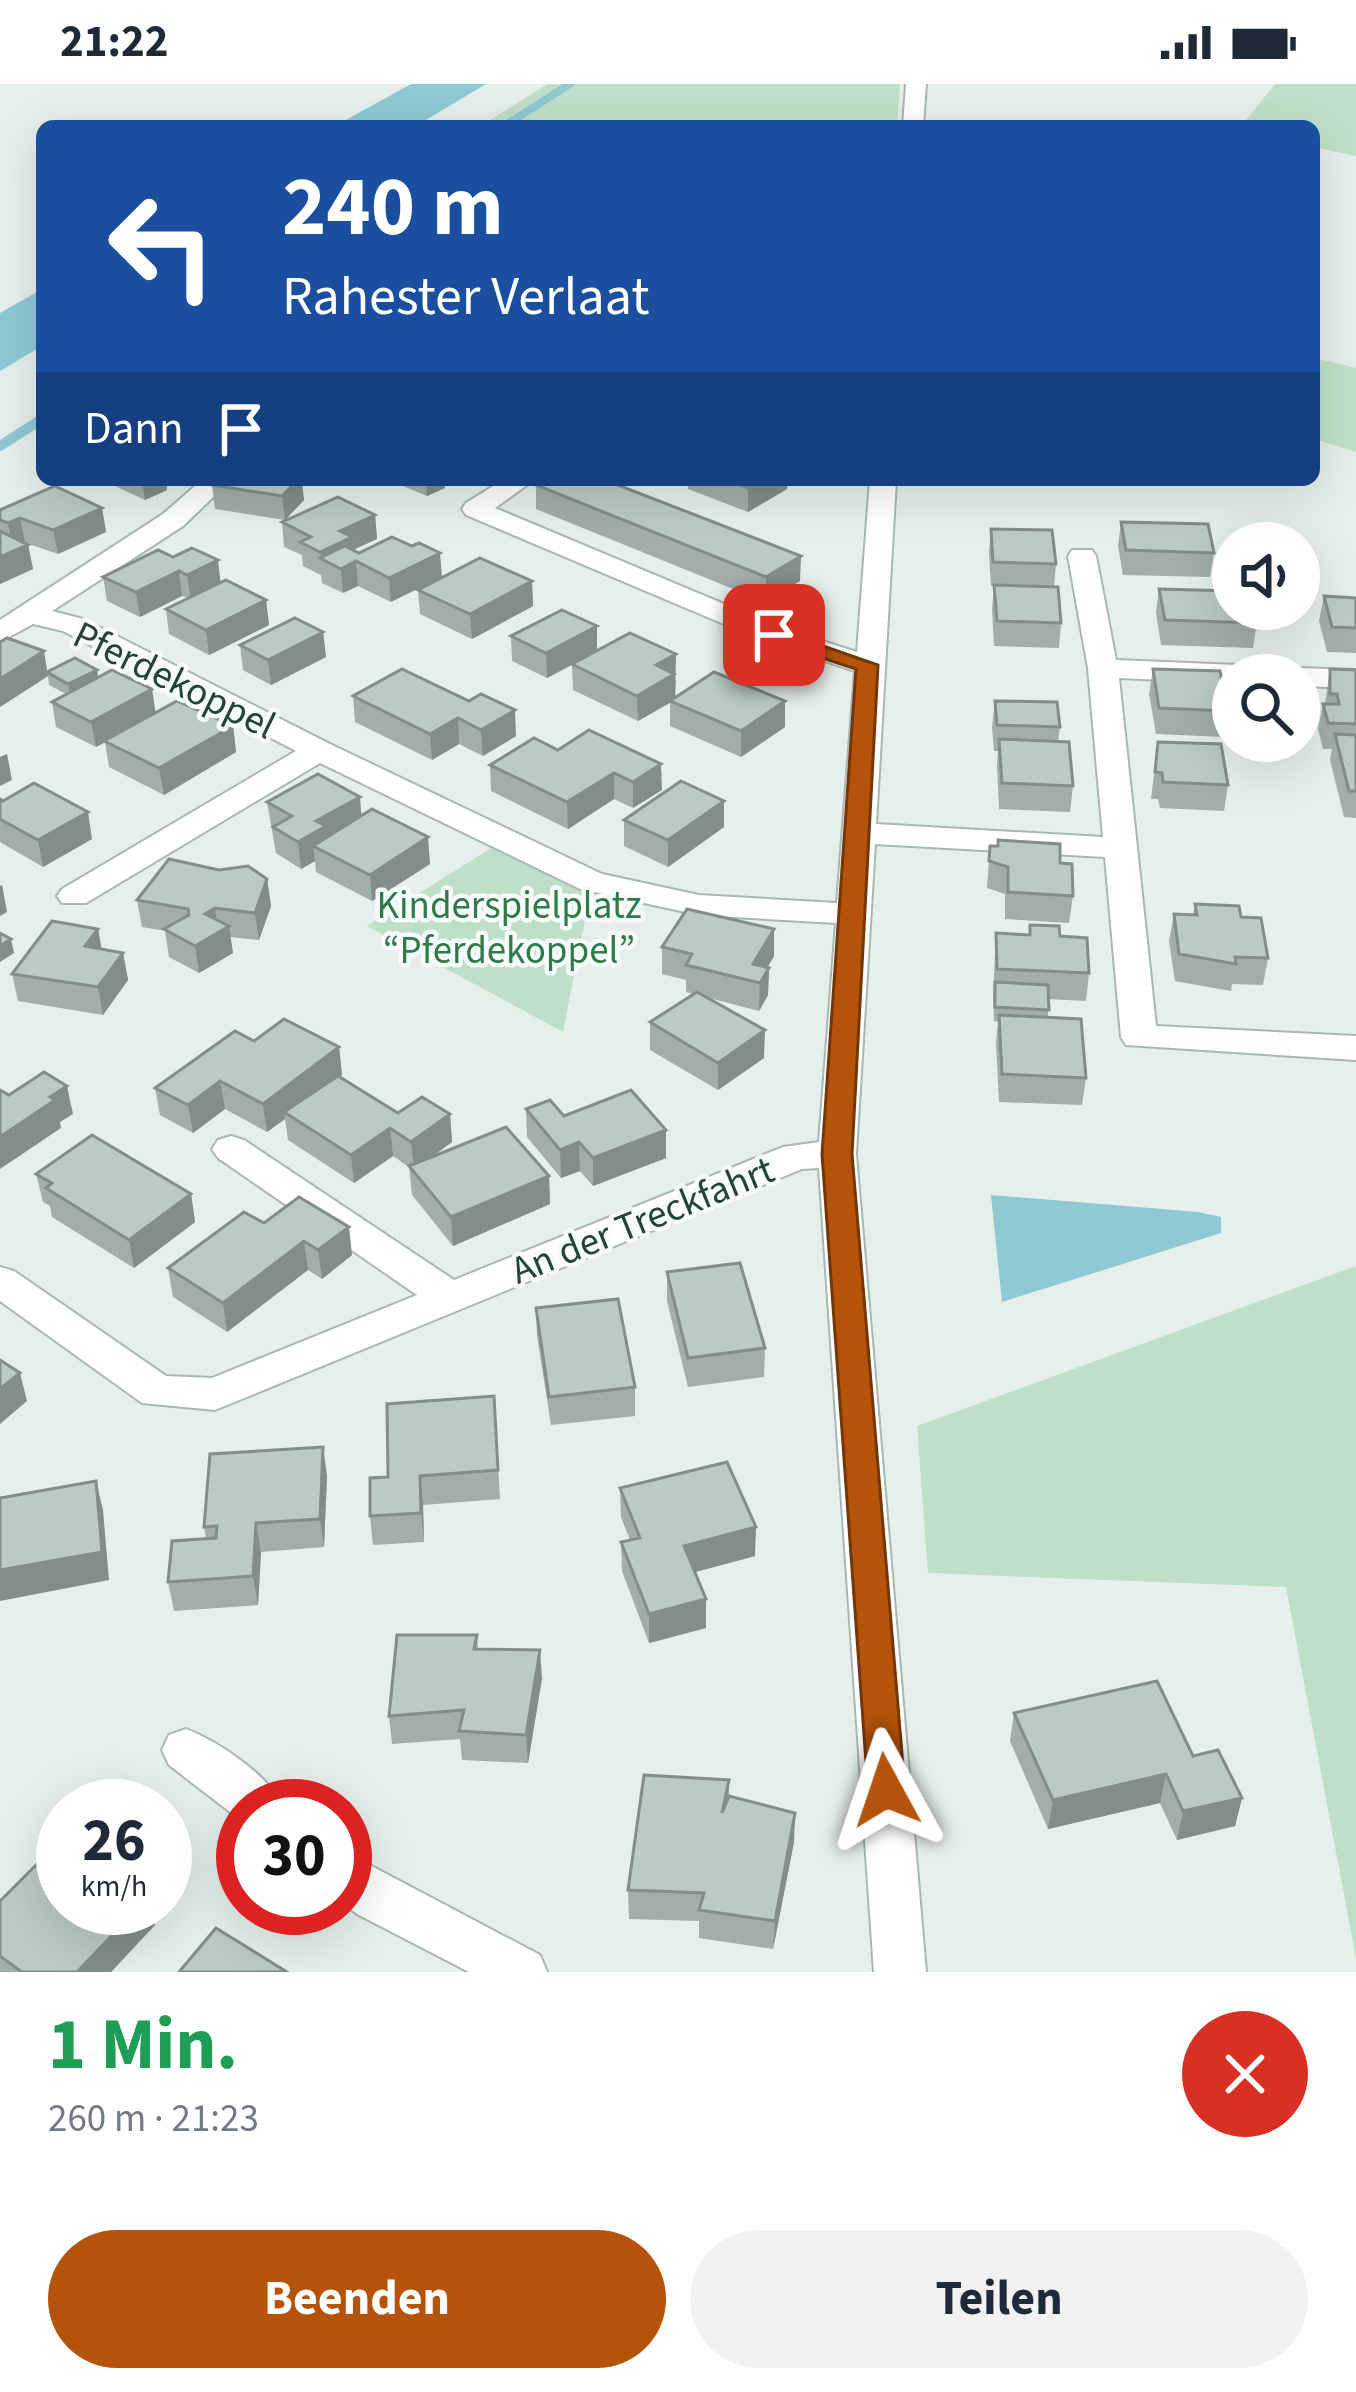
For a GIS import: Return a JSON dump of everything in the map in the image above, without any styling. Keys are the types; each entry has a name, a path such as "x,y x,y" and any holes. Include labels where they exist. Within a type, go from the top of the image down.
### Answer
{"street":[{"path":"913,120 916,84"},
{"path":"0,633 173,520 211,486"},
{"path":"511,486 475,509 774,635 867,665"},
{"path":"882,486 837,1154 901,1972"},
{"path":"1082,556 1103,668 1139,1037 1356,1048"},
{"name":"Pferdekoppel","path":"28,614 73,625 319,751 592,882 699,905 852,914"},
{"path":"1103,668 1212,673"},
{"path":"1320,677 1356,679"},
{"name":"Pferdekoppel","path":"74,896 319,751"},
{"path":"860,833 1119,848"},
{"path":"231,1149 449,1297"},
{"name":"An der Treckfahrt","path":"0,1281 157,1392 215,1394 797,1156 837,1154"},
{"path":"186,1750 223,1779"},
{"path":"372,1896 520,1972"}],"green space":[{"path":"548,84 900,84 897,120 490,120"},
{"path":"1275,84 1356,84 1356,156 1320,148 1320,120 1246,120"},
{"path":"1320,359 1356,368 1356,452 1320,441"},
{"name":"Kinderspielplatz “Pferdekoppel”","path":"496,845 591,890 563,1032 367,926"},
{"path":"1356,1266 1356,1958 1286,1587 928,1573 917,1426"}],"water":[{"path":"411,84 486,84 426,120 346,120"},
{"path":"36,292 36,350 0,371 0,313"},
{"path":"991,1195 1198,1212 1221,1217 1221,1233 1002,1302"}],"building":[{"path":"55,486 102,508 53,530 20,518 8,523 0,520 0,510"},
{"path":"218,486 292,486 282,496"},
{"path":"538,486 620,486 801,556 766,577"},
{"path":"338,497 375,515 340,531 352,537 320,552 300,542 311,537 282,522"},
{"path":"1121,522 1208,524 1212,543 1212,553 1126,550"},
{"path":"991,529 1052,530 1056,564 993,562"},
{"path":"0,531 28,545 0,557"},
{"path":"392,537 440,553 389,578 356,561 341,569 320,558 345,546 359,553"},
{"path":"192,548 218,560 187,575 179,571 136,592 103,577 158,550 173,557"},
{"path":"480,558 532,581 470,614 418,590"},
{"path":"226,580 266,600 206,630 166,609"},
{"path":"994,585 1058,587 1061,623 997,621"},
{"path":"1159,589 1212,590 1212,622 1165,620"},
{"path":"1324,596 1356,598 1356,628 1332,627"},
{"path":"562,610 597,626 546,653 511,636"},
{"path":"295,618 323,632 268,660 240,645"},
{"path":"630,633 676,654 656,665 674,674 637,696 572,664"},
{"path":"7,638 44,651 0,679 0,642"},
{"path":"75,658 97,670 68,684 47,672"},
{"path":"402,669 469,701 481,694 515,710 481,730 458,718 430,734 353,696"},
{"path":"1153,669 1212,671 1212,710 1159,708"},
{"path":"1330,669 1356,670 1356,724 1328,723 1323,704 1339,704 1337,694 1330,694"},
{"path":"112,670 152,689 91,722 52,702"},
{"path":"714,672 785,701 741,731 670,701"},
{"path":"177,701 233,726 159,768 104,741"},
{"path":"995,701 1057,702 1060,727 997,725"},
{"path":"589,730 661,764 633,782 614,773 567,802 490,765 534,738 558,750"},
{"path":"1335,734 1356,735 1356,791 1349,791"},
{"path":"999,739 1069,742 1073,786 1002,783"},
{"path":"1158,742 1212,744 1212,762 1224,762 1228,785 1163,782 1162,773 1155,772"},
{"path":"318,774 360,797 316,821 326,826 298,842 273,827 292,816 267,802"},
{"path":"681,781 724,801 668,840 624,820"},
{"path":"34,783 88,812 38,840 0,819 0,799"},
{"path":"372,809 428,837 370,875 313,846"},
{"path":"998,840 1060,844 1060,863 1072,864 1073,896 1008,892 1008,867 989,861 990,846 998,846"},
{"path":"169,859 219,870 248,866 267,879 255,913 215,908 205,914 229,926 195,946 164,929 189,915 188,909 137,900"},
{"path":"1195,904 1239,906 1241,917 1261,918 1268,958 1235,957 1236,964 1179,954 1174,914 1197,915"},
{"path":"687,909 774,929 753,964 769,968 760,983 686,965 692,954 662,947"},
{"path":"52,921 98,929 85,946 123,953 98,987 12,974"},
{"path":"1030,925 1059,926 1060,936 1087,938 1089,973 997,969 996,933 1030,935"},
{"path":"995,982 1048,985 1049,1010 995,1007"},
{"path":"697,992 765,1030 718,1063 650,1022"},
{"path":"999,1015 1081,1019 1086,1078 1002,1074"},
{"path":"284,1019 339,1047 263,1104 220,1081 188,1105 155,1088 235,1031 254,1041"},
{"path":"44,1072 67,1086 50,1097 55,1100 0,1137 0,1090 9,1095"},
{"path":"338,1076 398,1113 422,1097 450,1114 411,1142 390,1128 351,1155 284,1112"},
{"path":"631,1090 666,1130 593,1158 579,1142 560,1150 526,1109 550,1100 564,1116"},
{"path":"506,1127 549,1176 451,1217 409,1166"},
{"path":"92,1135 191,1194 129,1240 46,1188 52,1183 36,1174"},
{"path":"299,1197 349,1227 318,1250 304,1241 223,1303 168,1268 244,1212 264,1223"},
{"path":"740,1263 765,1348 688,1358 667,1272"},
{"path":"618,1299 635,1387 549,1397 536,1308"},
{"path":"0,1360 20,1373 0,1389"},
{"path":"494,1396 498,1470 420,1476 421,1513 370,1516 370,1478 388,1477 387,1404"},
{"path":"323,1447 320,1519 256,1523 253,1576 168,1582 172,1541 216,1538 217,1526 204,1527 210,1454"},
{"path":"727,1462 756,1527 684,1546 706,1599 649,1614 621,1542 640,1538 620,1488"},
{"path":"96,1481 102,1552 0,1570 0,1498"},
{"path":"397,1635 477,1635 474,1649 540,1650 526,1735 459,1731 464,1710 389,1716"},
{"path":"1157,1681 1193,1756 1218,1750 1242,1798 1183,1811 1166,1774 1053,1800 1014,1713"},
{"path":"644,1775 729,1780 722,1813 729,1796 795,1813 775,1921 699,1910 704,1893 628,1890"},
{"path":"36,1865 36,1935 112,1935 77,1972 22,1972 0,1956 0,1901"},
{"path":"216,1928 216,1935 227,1935 287,1972 179,1972"}],"waterway":[{"path":"513,120 570,84"},
{"path":"0,446 36,423"}],"route":[{"path":"774,635 867,665 837,1154 886,1790"}]}
